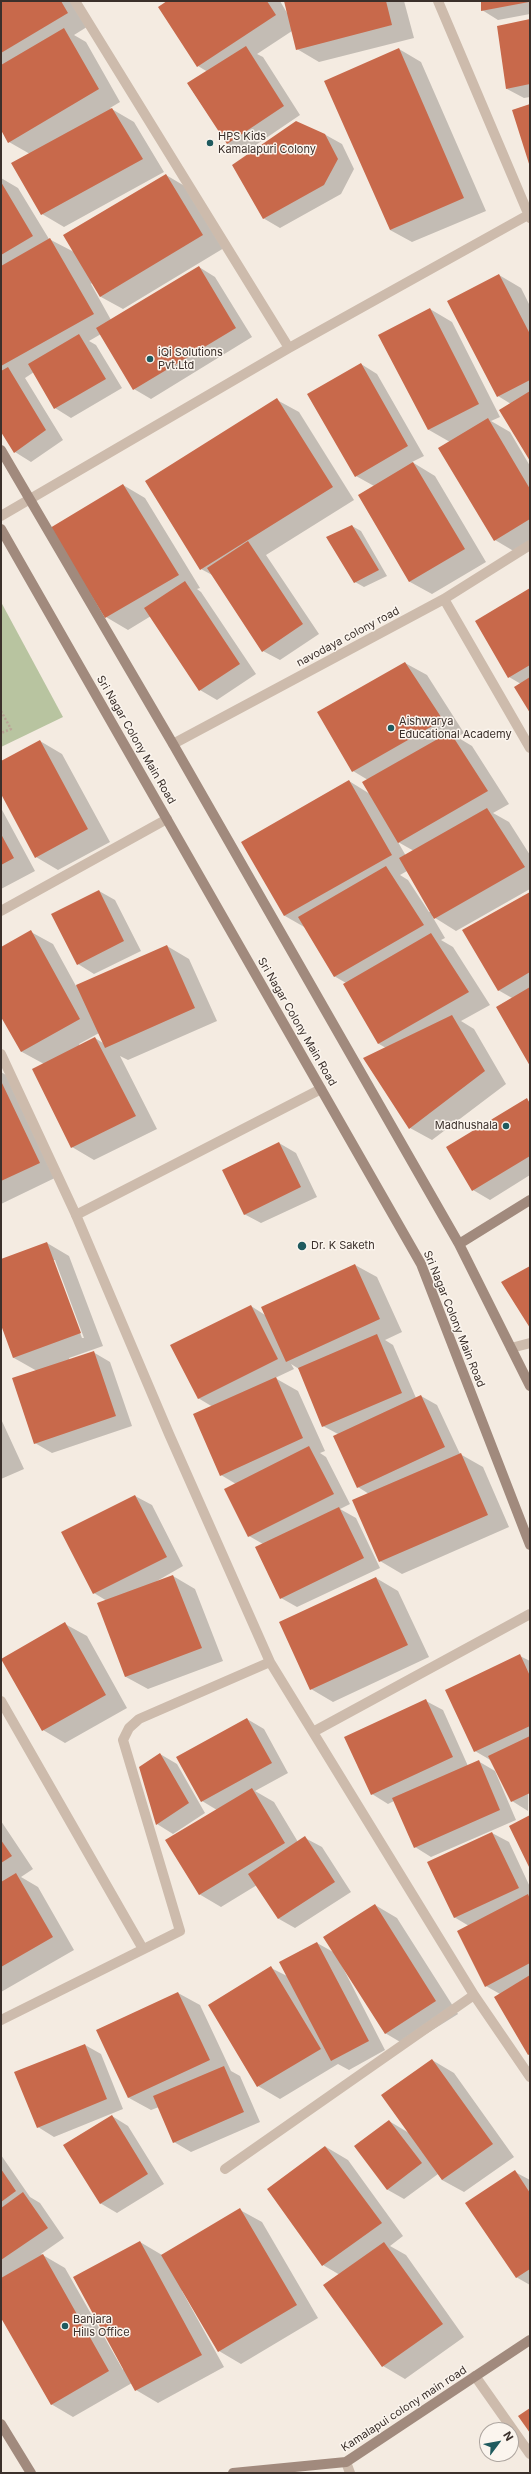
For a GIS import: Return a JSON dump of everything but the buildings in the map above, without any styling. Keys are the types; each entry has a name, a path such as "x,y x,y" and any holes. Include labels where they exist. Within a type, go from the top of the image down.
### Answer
{"main road":[{"path":"1,450 173,744 459,1244 530,1386"},
{"name":"Sri Nagar Colony Main Road","path":"1,529 421,1264 530,1545"},
{"path":"459,1244 530,1200"},
{"name":"Kamalapui colony main road","path":"233,2473 346,2462 530,2340"},
{"path":"1,2424 31,2473"}],"street":[{"path":"75,1 290,348"},
{"path":"1,516 290,348 529,216 438,1"},
{"name":"navodaya colony road","path":"173,744 444,599 530,545"},
{"path":"444,599 530,748"},
{"path":"1,911 168,819"},
{"path":"1,1054 76,1215 169,1434 270,1662 474,1995 530,2077"},
{"path":"76,1215 321,1089"},
{"path":"511,1348 530,1343"},
{"path":"313,1732 530,1614"},
{"path":"1,2020 180,1931 123,1740 128,1728 139,1719 270,1662"},
{"path":"1,1701 143,1949"},
{"path":"225,2169 474,1995"},
{"path":"475,2376 530,2454"},
{"path":"346,2462 350,2473"}],"path":[{"path":"1,711 11,729 1,733"}],"green space":[{"path":"1,602 63,717 1,747"}],"place":[{"name":"HPS Kids Kamalapuri Colony","path":"210,143"},
{"name":"iQi Solutions Pvt.Ltd","path":"150,359"},
{"name":"Aishwarya Educational Academy","path":"391,728"},
{"name":"Madhushala","path":"506,1126"},
{"name":"Dr. K Saketh","path":"302,1246"},
{"name":"Banjara Hills Office","path":"65,2326"}]}
